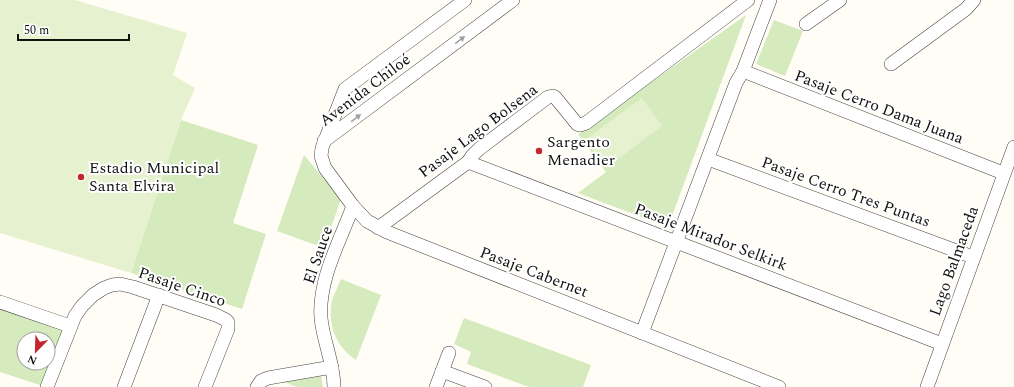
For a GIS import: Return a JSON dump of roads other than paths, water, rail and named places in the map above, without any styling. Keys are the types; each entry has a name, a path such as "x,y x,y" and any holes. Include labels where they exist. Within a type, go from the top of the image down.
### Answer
{"street":[{"name":"Avenida Chiloé","path":"324,141 344,89 465,0"},
{"name":"Avenida Chiloé","path":"324,141 513,0"},
{"name":"Pasaje Lago Bolsena","path":"378,228 468,162 479,150 550,96 556,97 574,122 580,125 586,123 748,0"},
{"path":"642,333 736,83 743,71 770,0"},
{"path":"806,24 840,0"},
{"path":"891,64 966,9 974,0"},
{"name":"Pasaje Cerro Dama Juana","path":"743,71 1003,173"},
{"name":"Pasaje Cabernet","path":"324,141 322,148 322,162 325,168 353,206 367,221 378,228 779,387"},
{"name":"Lago Balmaceda","path":"927,387 1014,146"},
{"name":"Pasaje Cerro Tres Puntas","path":"708,158 973,257"},
{"name":"Pasaje Mirador Selkirk","path":"468,162 942,344"},
{"name":"El Sauce","path":"334,387 332,367 321,317 322,293 328,270 353,206"},
{"name":"Pasaje Cinco","path":"47,387 70,326 78,310 104,288 112,285 126,285 216,314 228,322 228,328 205,387"},
{"path":"124,387 159,295"},
{"path":"0,302 70,326"},
{"path":"436,387 449,353"},
{"path":"257,387 260,381 268,378 332,367"},
{"path":"442,371 485,387"}],"place":[{"name":"Sargento Menadier","path":"539,151"},
{"name":"Estadio Municipal Santa Elvira","path":"81,177"}]}
